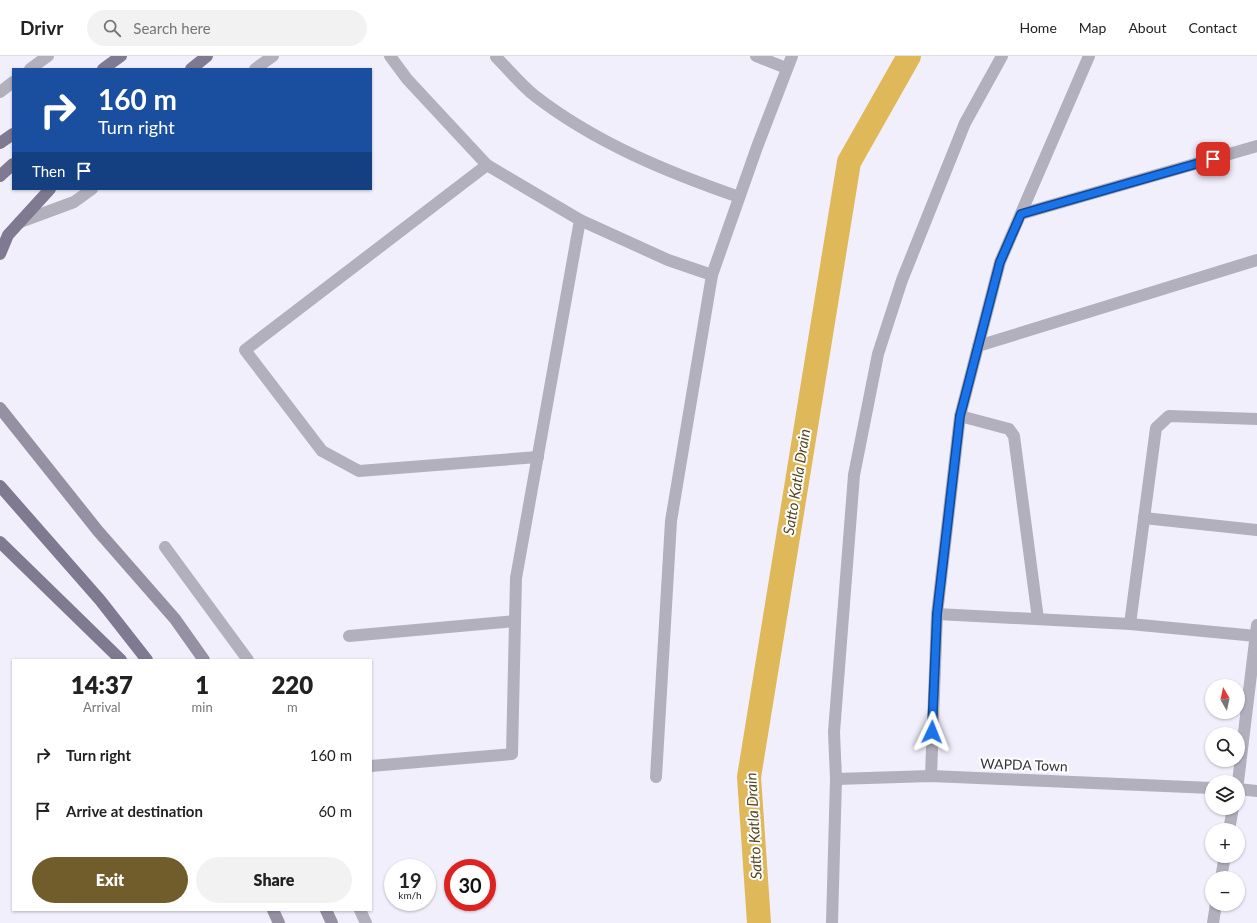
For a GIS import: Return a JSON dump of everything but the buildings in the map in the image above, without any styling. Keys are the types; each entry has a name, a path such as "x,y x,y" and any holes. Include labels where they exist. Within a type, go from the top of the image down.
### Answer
{"main road":[{"path":"104,68 120,56"},
{"path":"191,68 208,56"},
{"path":"0,143 12,135"},
{"path":"0,176 12,165"},
{"path":"0,254 8,235 49,190"},
{"path":"0,408 98,531 175,619 203,659"},
{"path":"0,486 100,600 146,659"},
{"path":"0,542 120,659"},
{"path":"273,911 279,923"},
{"path":"326,911 332,923"}],"street":[{"path":"31,68 48,56"},
{"path":"256,68 273,56"},
{"path":"390,56 407,79 487,165 580,220 668,260 712,275"},
{"path":"756,56 786,68"},
{"path":"656,777 671,521 712,275 786,68 792,56"},
{"path":"832,923 836,779 834,732 854,475 878,354 902,280 965,124 1002,56"},
{"path":"930,776 937,614 960,416 1000,262 1089,56"},
{"path":"496,58 534,95 565,117 612,145 681,177 739,197"},
{"path":"0,92 12,83"},
{"path":"1021,214 1257,146"},
{"path":"487,165 245,350 322,450 359,471 538,457"},
{"path":"20,222 74,202 91,190"},
{"path":"372,766 512,754 516,578 580,220"},
{"path":"978,346 1257,260"},
{"path":"960,416 1009,429 1014,436 1038,619"},
{"path":"1130,624 1156,428 1163,419 1169,416 1257,419"},
{"path":"1144,518 1257,530"},
{"path":"165,547 247,659"},
{"path":"937,614 1256,631 1239,775"},
{"path":"349,636 515,621"},
{"name":"WAPDA Town","path":"836,779 930,776 1205,788"},
{"path":"1245,790 1257,791"},
{"path":"360,911 366,923"},
{"path":"1213,923 1215,911"}],"waterway":[{"name":"Satto Katla Drain","path":"759,923 749,777 849,162 909,56"}],"route":[{"path":"932,732 937,614 960,416 1000,262 1021,214 1213,159"}]}
